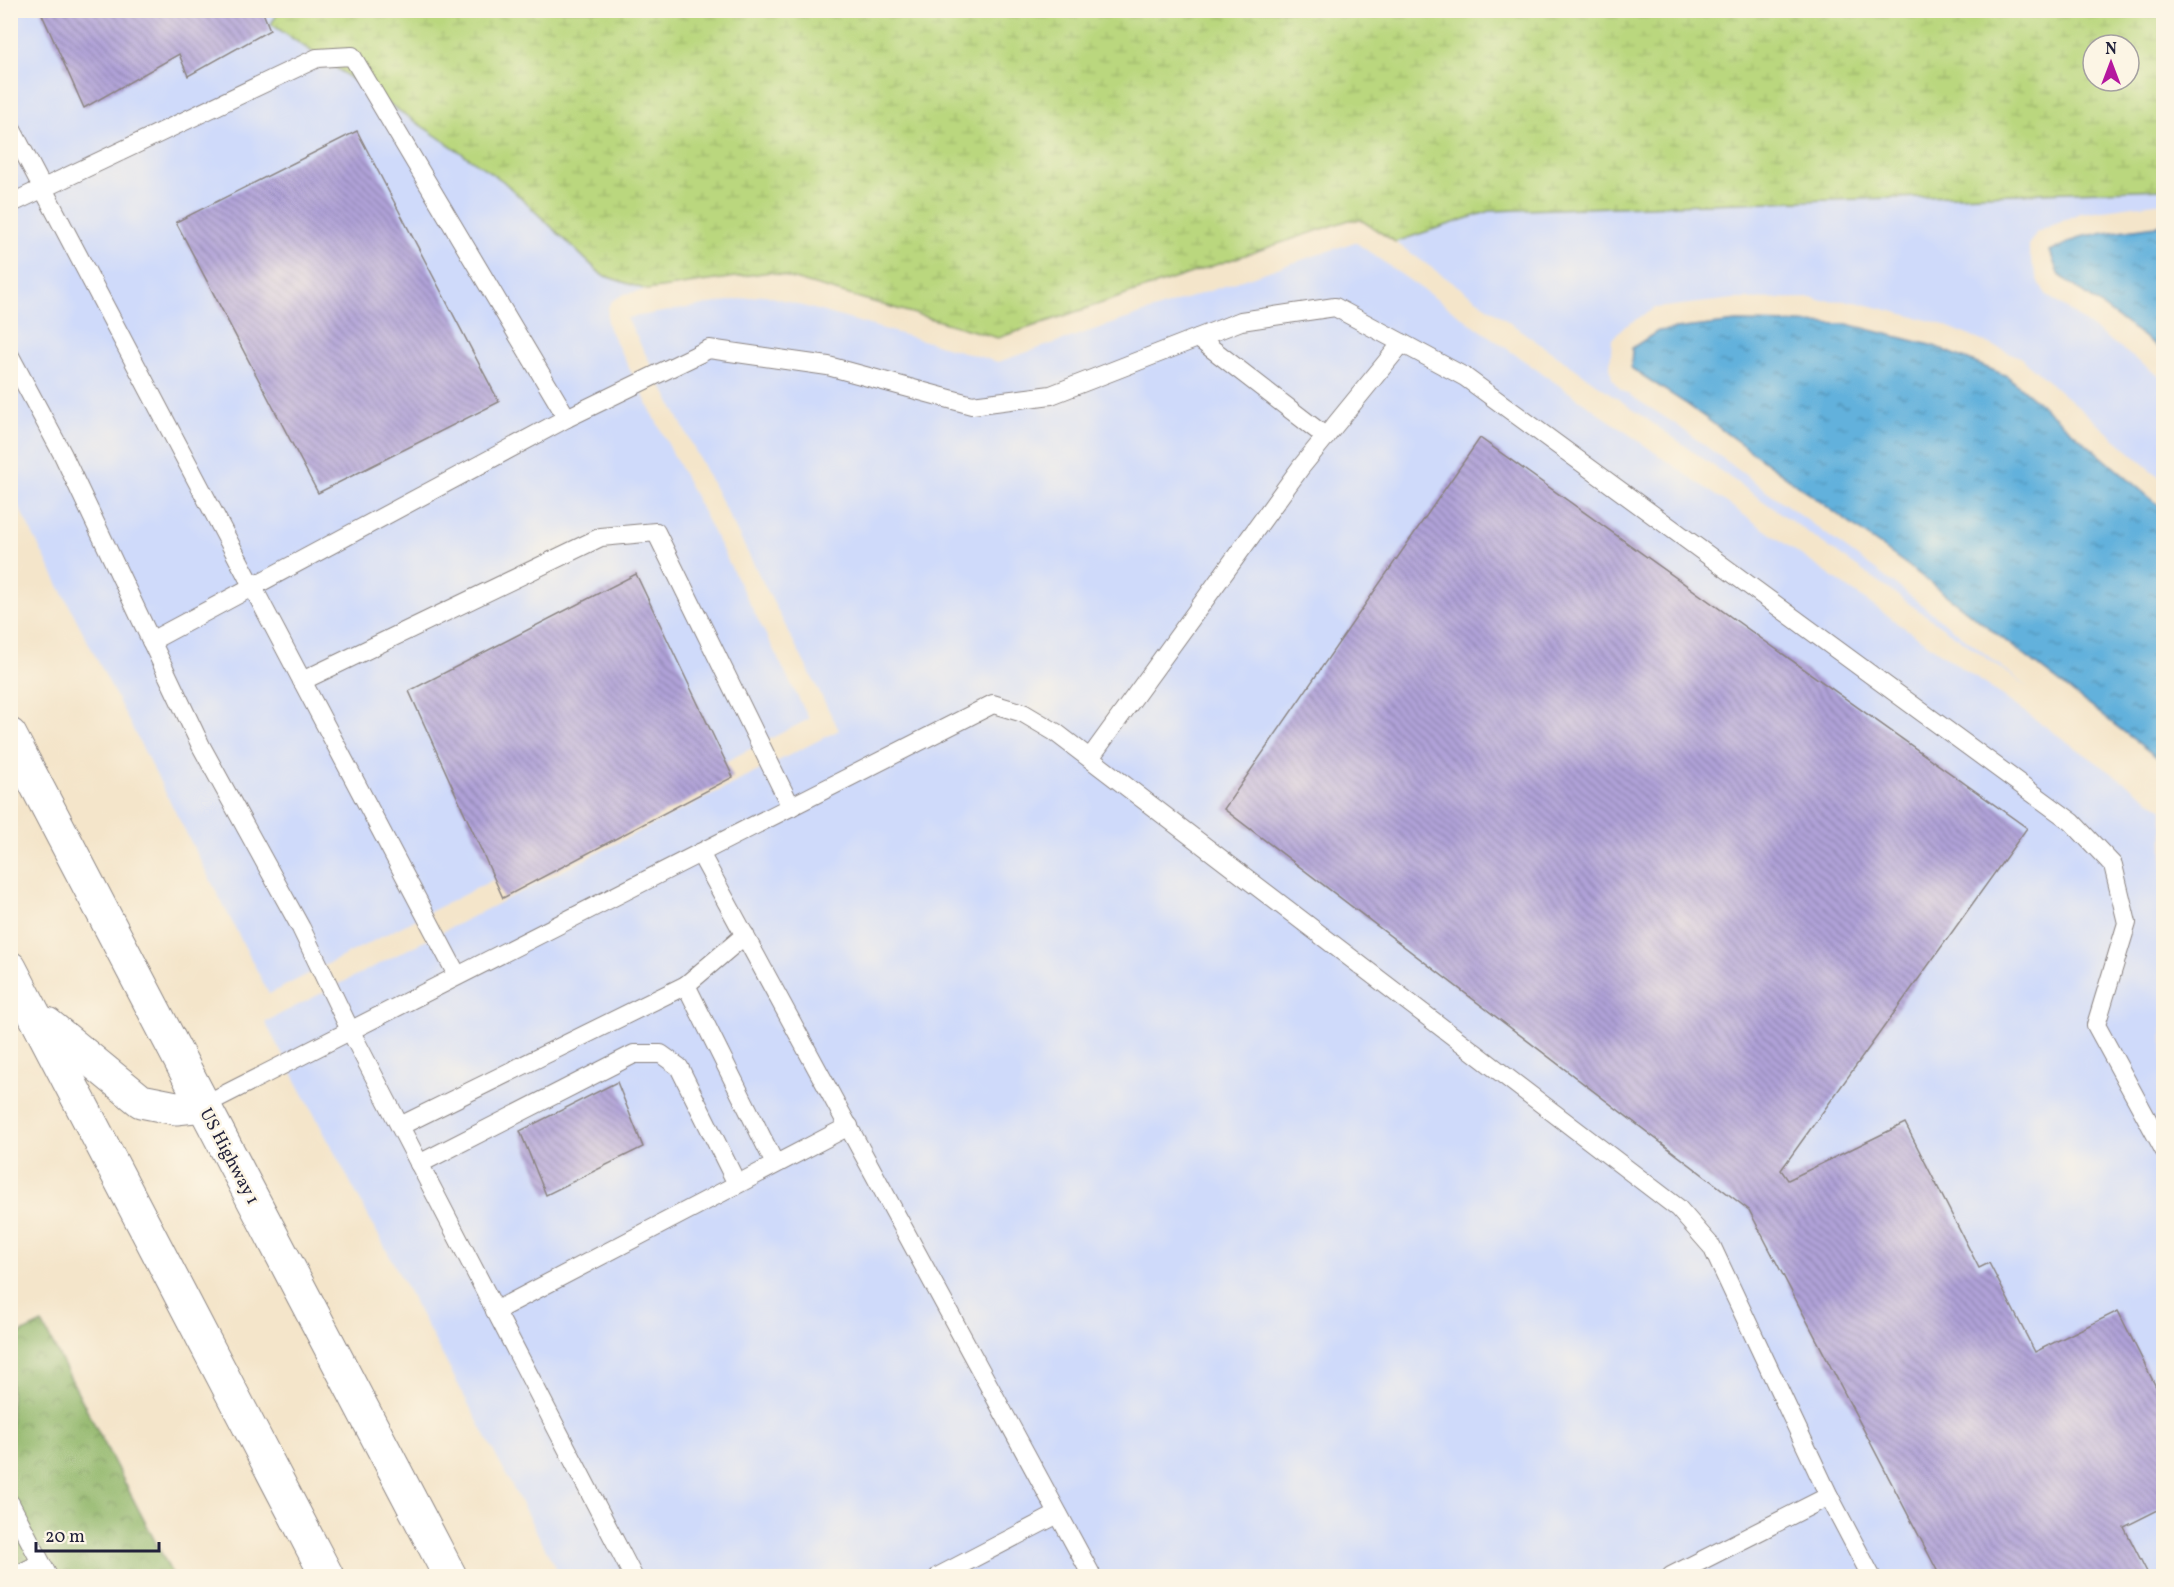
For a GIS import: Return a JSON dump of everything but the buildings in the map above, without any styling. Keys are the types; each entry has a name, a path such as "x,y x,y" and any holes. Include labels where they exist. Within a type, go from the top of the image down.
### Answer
{"main road":[{"name":"US Highway 1","path":"10,735 450,1576"},
{"path":"10,968 327,1576"},
{"path":"36,1015 141,1101 176,1108 204,1106"}],"lane":[{"path":"10,204 317,58 352,56 567,418"},
{"path":"10,126 457,975"},
{"path":"151,641 567,418 710,350 828,366 972,405 1051,395 1241,321 1335,307 1465,377 2072,822 2113,865 2127,923 2097,1025 2163,1150"},
{"path":"1198,338 1326,437"},
{"path":"1089,758 1301,467 1402,343"},
{"path":"10,356 63,455 201,746 301,928 350,1030 633,1576"},
{"path":"302,681 601,537 656,532 790,807"},
{"path":"204,1106 457,975 993,704 1023,713 1055,732 1678,1208 1712,1247 1829,1496 1871,1576"},
{"path":"700,853 1092,1576"},
{"path":"400,1126 686,985 745,935"},
{"path":"686,985 776,1164"},
{"path":"419,1164 634,1054 661,1054 679,1067 737,1184"},
{"path":"495,1311 849,1126"},
{"path":"1671,1576 1829,1496"},
{"path":"10,1503 45,1570 15,1576"},
{"path":"939,1576 1058,1514"}],"shaded area":[{"path":"11,11 280,11 273,24 503,181 602,275 647,290 624,294 612,301 608,307 609,329 809,719 269,994 11,492"},
{"path":"2163,189 2163,202 2081,213 2037,232 2029,244 2029,252 2038,282 2046,294 2163,379 2163,480 2020,357 1939,323 1852,301 1814,298 1733,299 1655,308 1622,328 1612,339 1610,366 1612,379 1620,389 1674,423 1900,588 2029,688 1395,242 1490,211"},
{"path":"1355,242 2163,809 2163,1576 560,1576 265,1022 839,730 627,318 765,295 998,362"}],"green space":[{"path":"280,10 2163,11 2163,189 1490,211 1395,242 1361,220 1349,220 998,338 770,272 647,290 602,275 503,181 271,24"},
{"path":"42,1323 173,1576 11,1576 11,1338"}],"water":[{"path":"2164,225 2163,351 2058,274 2050,251 2084,236"},
{"path":"1736,322 1847,324 1934,346 2007,376 2163,509 2163,762 1911,568 1685,403 1631,368 1632,348 1658,331"}]}
